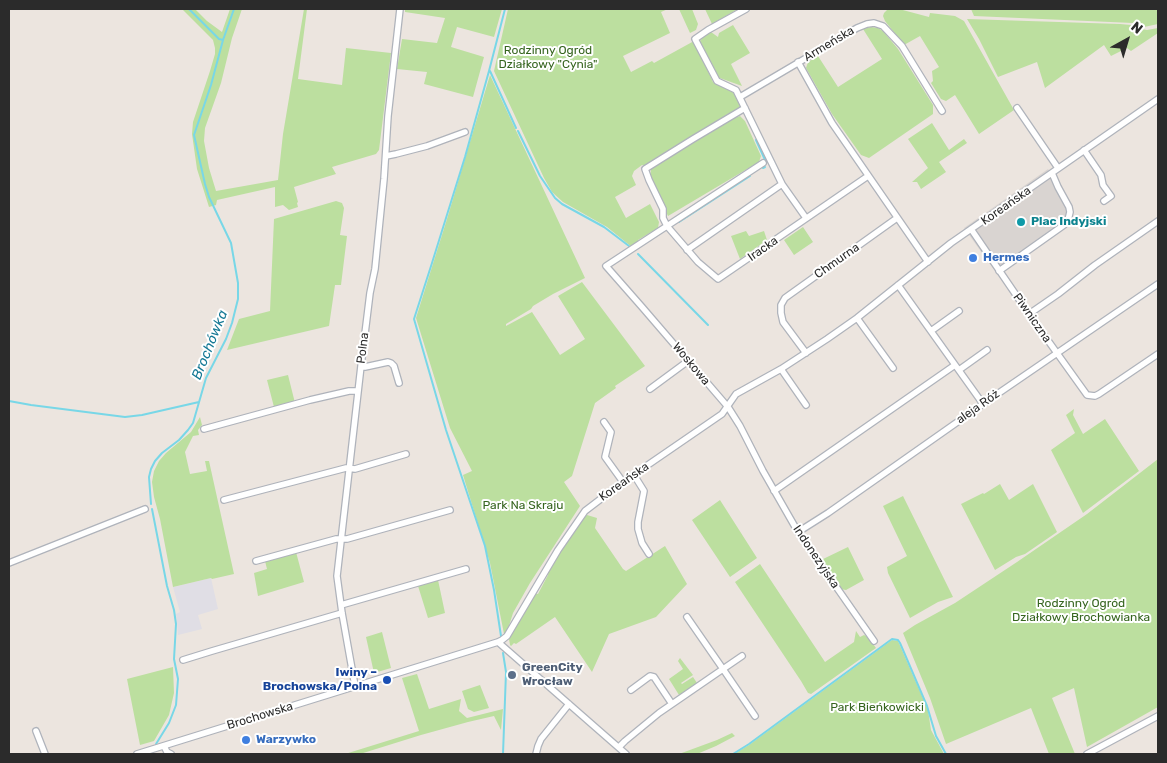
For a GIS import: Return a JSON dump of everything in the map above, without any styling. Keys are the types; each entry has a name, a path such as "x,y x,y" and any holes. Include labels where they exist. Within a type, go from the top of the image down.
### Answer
{"street":[{"name":"Polna","path":"356,686 337,576 370,293 375,269 388,116 400,9"},
{"path":"746,9 695,39 717,81 736,90 740,96 782,184 806,218"},
{"name":"Armeńska","path":"740,96 856,28 873,23 883,26 902,46 942,111"},
{"path":"798,62 826,115 928,262"},
{"name":"Koreańska","path":"507,636 558,550 585,510 722,414 733,398 740,392 806,354 857,318 951,243 1158,99"},
{"path":"745,108 645,170 663,209 663,218 667,226 763,163"},
{"path":"1016,108 1058,168"},
{"path":"386,156 427,146 465,132"},
{"path":"1084,150 1101,175 1103,185 1111,196 1104,201"},
{"path":"999,271 1064,225 1068,220 1069,207 1052,173"},
{"name":"Iracka","path":"667,226 698,262 718,279 868,176"},
{"path":"687,250 782,184"},
{"name":"Chmurna","path":"806,354 783,322 781,305 785,298 897,218"},
{"path":"1029,314 1095,265 1158,222"},
{"name":"Woskowa","path":"667,226 606,266 728,407 740,426 762,471"},
{"name":"Piwniczna","path":"971,230 1087,395 1099,394 1158,355"},
{"name":"aleja Róż","path":"798,532 1158,284"},
{"path":"898,285 983,404"},
{"path":"931,331 959,311"},
{"path":"857,318 893,368"},
{"path":"774,491 957,367 987,350"},
{"path":"650,389 688,361"},
{"path":"361,366 392,363 399,383"},
{"path":"781,369 806,405"},
{"path":"204,429 310,400 349,391 358,391"},
{"path":"604,422 611,432 605,457 623,482"},
{"path":"224,500 346,468 355,469 406,454"},
{"name":"Indonezyjska","path":"762,471 798,532 874,641"},
{"path":"634,475 644,491 638,529 642,544 649,554"},
{"path":"9,563 145,509"},
{"path":"256,561 336,539 347,539 450,510"},
{"path":"341,605 466,569"},
{"path":"183,660 342,613"},
{"path":"687,617 755,716"},
{"name":"Brochowska","path":"137,754 498,642 507,636"},
{"path":"498,642 626,754"},
{"path":"619,747 672,704 742,656"},
{"path":"630,690 650,676 654,677 672,704"},
{"path":"536,754 541,739 567,702"},
{"path":"1087,754 1158,716"},
{"path":"36,731 45,754"},
{"path":"164,746 167,752 171,754"}],"shaded area":[{"name":"Plac Indyjski","path":"1048,169 1072,205 1070,221 1060,232 998,275 964,228"},
{"path":"211,578 218,609 198,615 202,629 178,635 176,614 180,612 173,587"}],"green space":[{"path":"182,9 195,9 222,32 230,9 242,9 232,38 221,83 205,128 204,141 216,191 278,180 283,134 304,9 307,9 298,79 342,85 346,48 391,53 379,150 376,154 332,167 336,174 294,187 298,207 289,210 283,205 275,207 275,187 217,200 216,205 209,207 197,169 192,134 193,122 210,71 215,48 213,40"},
{"path":"405,9 502,9 494,37 457,27 451,47 484,57 473,97 424,84 427,72 397,69 402,39 437,43 445,18 405,12"},
{"name":"Rodzinny Ogród Działkowy \"Cynia\"","path":"508,9 668,9 661,12 670,33 623,56 631,72 652,61 654,63 694,41 713,82 734,92 739,101 740,107 647,166 642,165 634,171 632,176 636,185 615,197 626,218 650,204 659,222 658,228 638,240 639,244 633,248 607,227 563,202 552,192 544,178 494,71"},
{"path":"679,9 692,9 698,24 696,30 690,33"},
{"path":"705,9 738,9 712,24"},
{"path":"888,9 899,9 929,17 930,13 955,16 964,21 1014,110 979,134 955,95 946,101 941,99 931,83 933,81 932,71 939,67 920,36 904,45 885,21 883,16"},
{"path":"971,9 1158,9 1158,24 1144,27 1133,23 974,16"},
{"path":"967,19 1120,24 1147,30 1158,28 1158,33 1131,51 1127,48 1111,56 1104,45 1045,88 1037,62 998,77"},
{"path":"733,25 750,53 731,64 742,86 717,77 699,42 711,32 718,37 719,33"},
{"path":"871,27 883,31 898,49 933,105 933,114 869,158 861,155 832,114 806,68 808,62 818,56 838,87 882,59 863,29"},
{"name":"Park Na Skraju","path":"490,75 585,278 533,306 506,324 506,326 532,312 560,355 585,339 558,296 582,282 645,366 615,386 616,388 595,403 572,476 564,482 580,506 530,583 513,613 508,629 504,634 490,563 463,475 472,471 450,428 416,318"},
{"path":"740,116 745,121 761,156 759,162 668,216 650,179 651,169 726,121"},
{"path":"932,123 949,150 964,139 967,143 939,162 946,172 921,189 917,182 912,182 928,168 908,139"},
{"path":"336,201 342,203 344,208 340,235 347,236 341,285 335,285 329,326 227,350 239,319 270,311 274,219"},
{"path":"803,227 813,242 794,255 784,240"},
{"path":"746,231 749,236 764,231 767,240 740,259 731,236"},
{"path":"288,375 295,403 274,407 267,380"},
{"path":"1074,409 1073,415 1083,434 1105,419 1139,471 1083,513 1051,450 1075,433 1066,415"},
{"path":"200,417 202,425 198,430 199,435 193,436 185,452 190,474 207,471 205,461 209,461 234,574 173,587 152,482 154,471 159,461 191,432"},
{"name":"Rodzinny Ogród Działkowy Brochowianka","path":"1158,459 1158,707 1087,747 1074,688 1052,698 1075,754 1049,754 1031,708 946,744 930,698 903,633 955,603 1017,562 1087,514"},
{"path":"1000,484 1009,500 1033,484 1057,532 1025,554 1016,557 995,570 961,504 984,494"},
{"path":"903,496 953,597 938,602 910,618 888,573 887,567 907,556 883,506"},
{"path":"720,500 757,558 730,577 692,520"},
{"path":"587,515 597,518 595,528 623,569 626,571 665,546 687,584 656,617 609,634 592,672 555,617 516,644 514,643 511,646 509,639 534,593 538,594 548,575 549,568 583,516"},
{"path":"848,547 864,580 846,590 840,589 821,560"},
{"path":"296,552 304,582 258,596 254,573 267,569 265,561"},
{"path":"760,564 825,662 854,642 856,631 860,637 864,635 868,637 876,648 811,694 808,693 735,582"},
{"path":"438,580 445,613 428,618 418,586"},
{"path":"382,632 391,668 374,673 366,637"},
{"name":"Park Bieńkowicki","path":"892,640 898,641 928,710 931,730 944,754 734,754 749,745"},
{"path":"680,658 693,675 681,683 693,677 697,683 679,695 669,679 683,669 678,661"},
{"path":"173,667 174,693 169,715 154,741 140,745 127,679"},
{"path":"417,674 429,709 461,699 459,711 467,718 503,709 501,730 494,716 421,735 360,754 345,754 419,731 402,678"},
{"path":"480,685 489,708 474,712 468,709 462,691"},
{"path":"732,733 735,736 697,754 679,754 717,740"}],"waterway":[{"path":"189,9 219,39 223,40"},
{"name":"Brochówka","path":"151,504 149,477 151,469 162,453 179,440 193,423 206,378 226,339 238,299 238,283 231,243 209,197 194,135 234,9"},
{"path":"501,636 485,546 446,430 414,319 465,157 505,9"},
{"path":"490,71 516,128"},
{"path":"518,131 540,176 555,198 562,204 604,227 629,246"},
{"path":"756,140 766,162"},
{"path":"679,222 750,176"},
{"path":"638,254 708,325"},
{"path":"9,401 125,417 199,402"},
{"name":"Brochówka","path":"152,509 167,586 174,610 176,624 174,659 178,679 176,705 169,723 156,744"},
{"path":"733,754 892,639 898,640 900,643 927,706 936,736 946,754"},
{"path":"503,653 506,672 503,754"}],"place":[{"name":"Plac Indyjski","path":"1021,222"},
{"name":"Hermes","path":"973,258"},
{"name":"GreenCity Wrocław","path":"512,675"},
{"name":"Iwiny – Brochowska/Polna","path":"387,680"},
{"name":"Warzywko","path":"246,740"}]}
